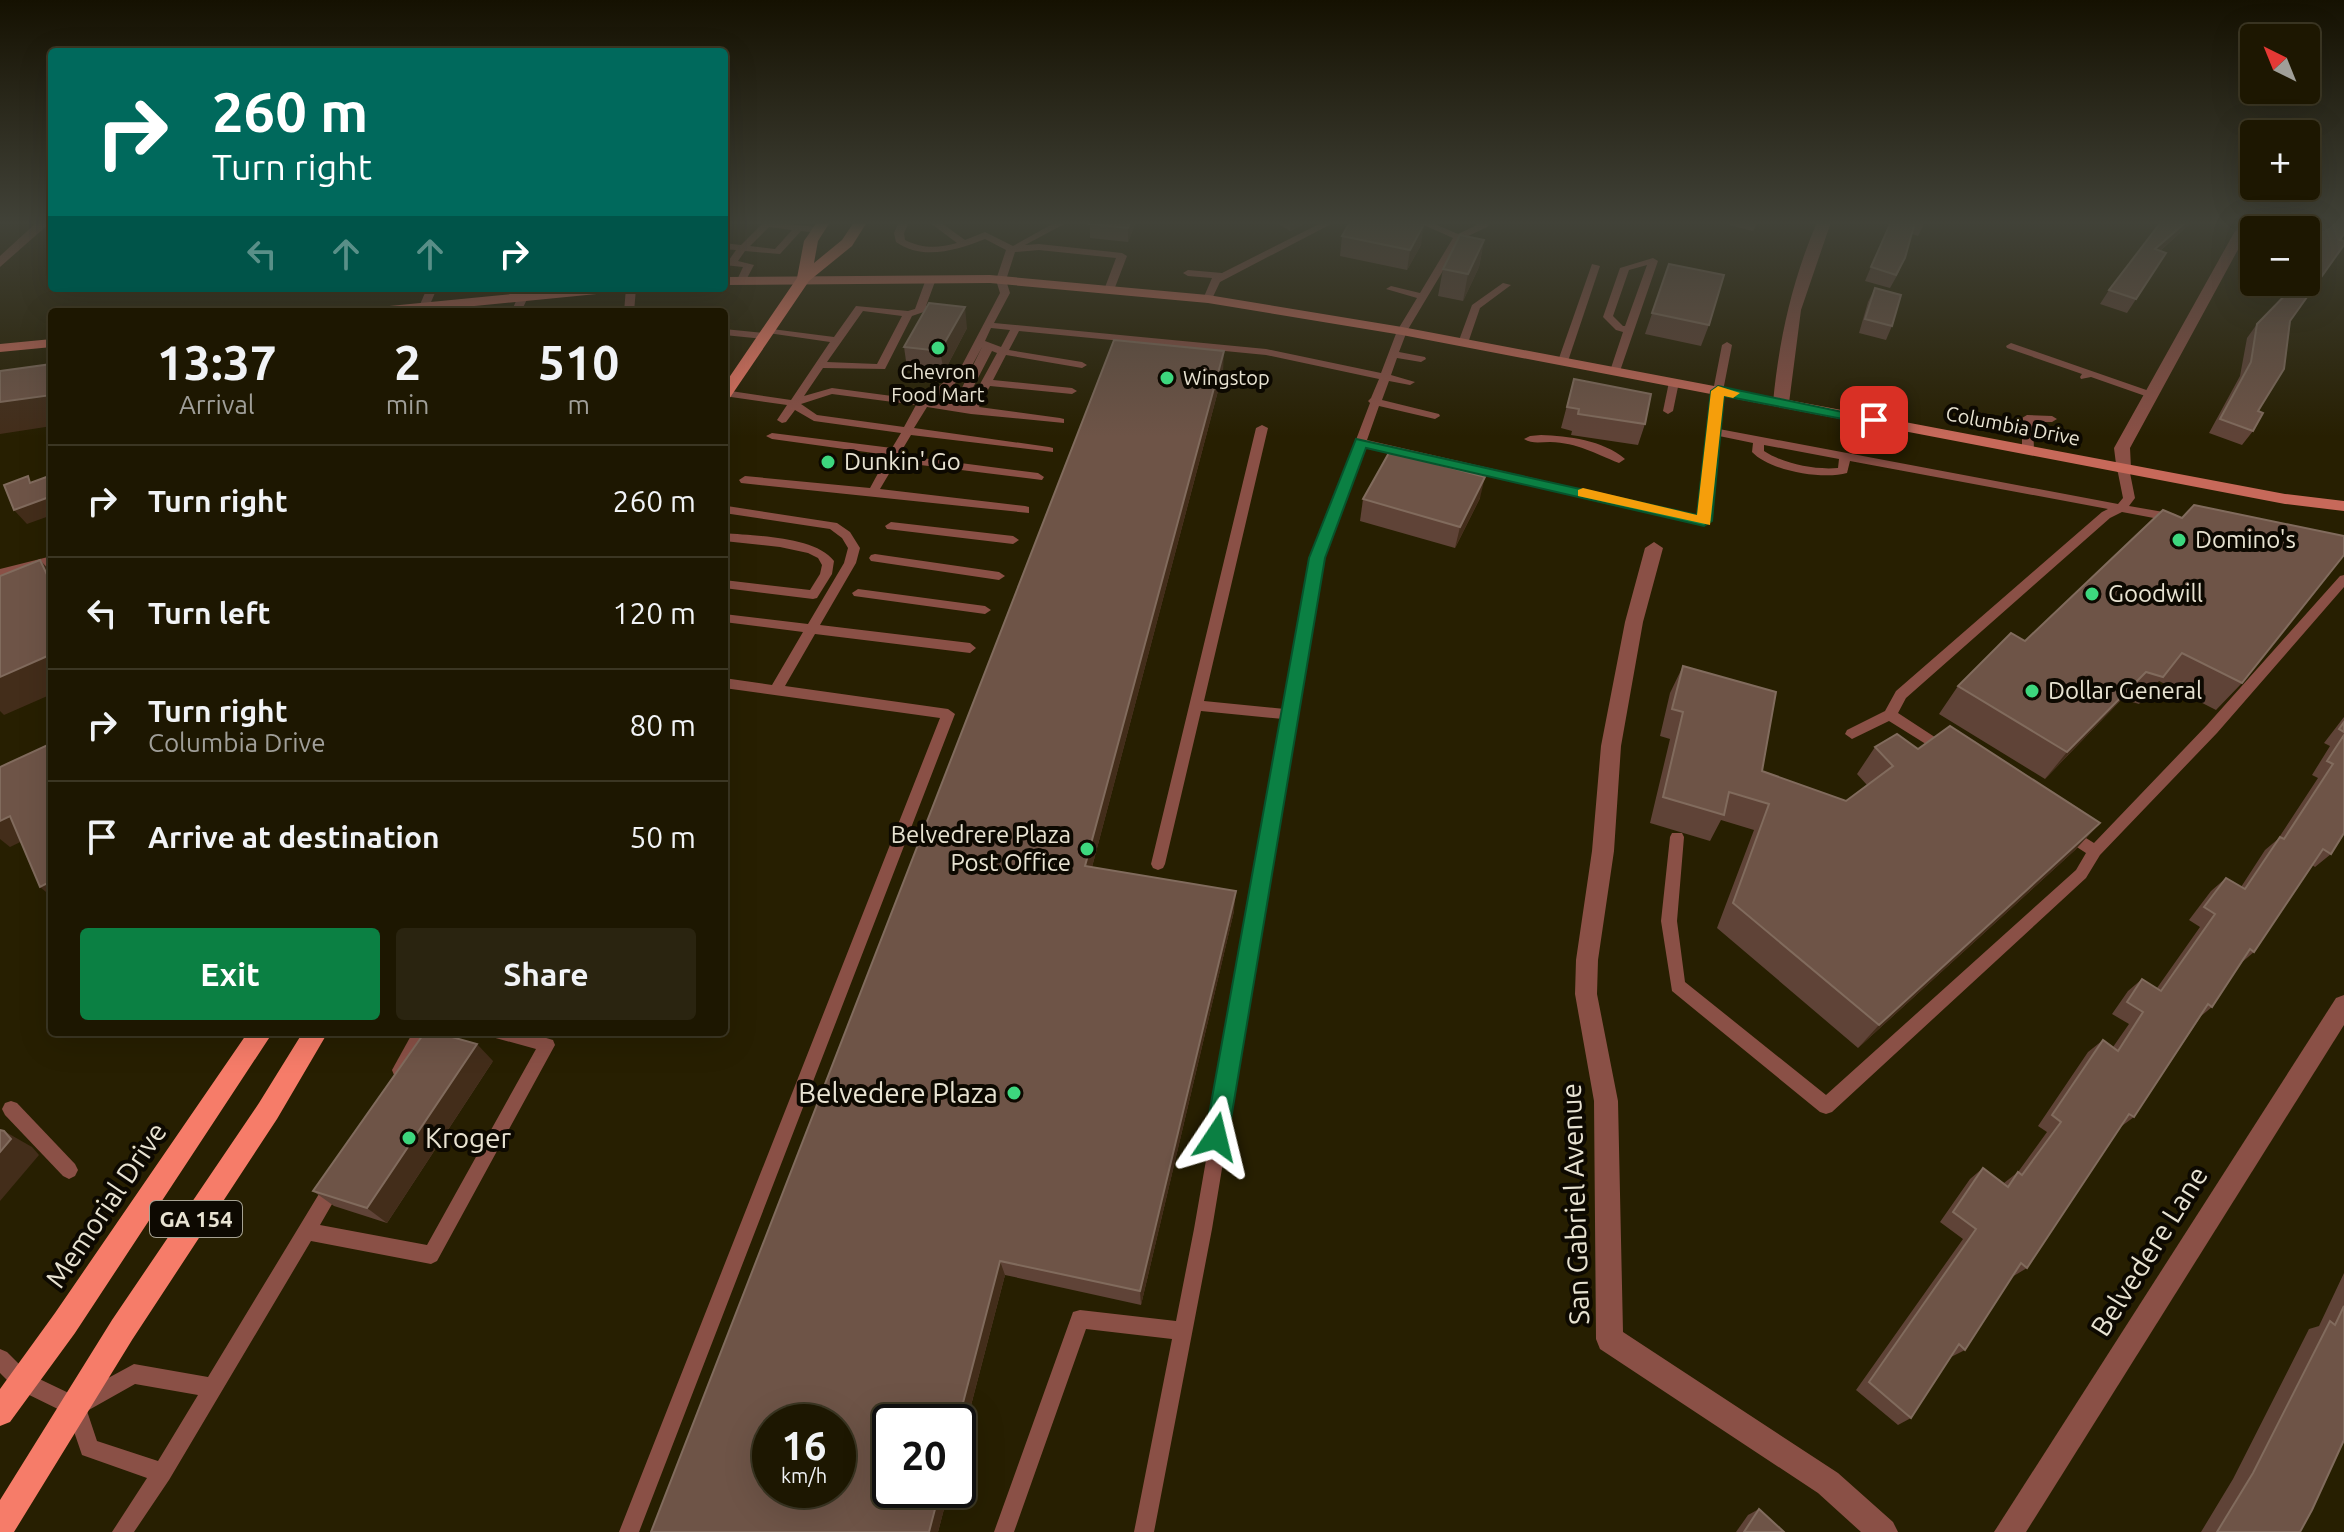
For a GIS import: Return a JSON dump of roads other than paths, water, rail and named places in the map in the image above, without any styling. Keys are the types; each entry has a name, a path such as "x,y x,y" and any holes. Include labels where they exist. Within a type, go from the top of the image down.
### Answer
{"main road":[{"path":"431,308 552,293"},
{"path":"728,390 793,293"},
{"name":"Columbia Drive","path":"1147,293 1208,299 1402,331 2285,499 2344,506"},
{"path":"0,348 48,343"},
{"name":"Memorial Drive","path":"0,1412 258,1036"},
{"name":"GA 154","path":"0,1527 313,1036"}],"street":[{"path":"1781,403 1785,347 1796,293"},
{"path":"2123,468 2122,448 2207,293"},
{"name":"San Gabriel Avenue","path":"1654,548 1634,622 1611,746 1603,851 1587,960 1586,994 1606,1101 1610,1339 1828,1483 1883,1532"},
{"path":"0,575 48,563"},
{"name":"Belvedere Lane","path":"2009,1532 2344,1005"}],"lane":[{"path":"821,365 881,367 923,293"},
{"path":"957,409 984,344 987,325 1005,293"},
{"path":"1208,299 1210,293"},
{"path":"1144,1532 1184,1331 1317,558 1361,442 1373,401 1420,296 1410,293"},
{"path":"1463,343 1476,307 1494,293"},
{"path":"1563,361 1586,293"},
{"path":"1616,293 1608,317 1624,329"},
{"path":"1615,371 1624,329 1637,293"},
{"path":"518,308 523,297"},
{"path":"782,420 860,308 913,312 936,306"},
{"path":"987,325 1266,352 1410,382"},
{"path":"971,411 1016,328"},
{"path":"728,332 837,340"},
{"path":"984,344 1004,352 1082,365"},
{"path":"873,492 922,405 964,371 984,344"},
{"path":"1361,442 1704,521 1718,391 1727,345"},
{"path":"2011,346 2151,395"},
{"path":"1393,354 1421,359"},
{"path":"1668,411 1674,382"},
{"path":"987,383 1072,391"},
{"path":"728,394 792,403 832,391 1060,421"},
{"path":"1373,401 1435,416"},
{"path":"792,403 814,418 1049,450"},
{"path":"2028,450 2027,418 2052,419"},
{"path":"1158,864 1262,428"},
{"path":"1715,432 2195,523"},
{"path":"772,436 1038,477"},
{"path":"1530,439 1548,437 1609,452 1619,459"},
{"path":"1759,440 1758,452 1767,460 1830,473 1843,470 1845,456"},
{"path":"1852,734 1890,715 1901,695 2078,539 2121,508 2129,498 2123,468"},
{"path":"745,480 1025,510"},
{"path":"728,510 815,521 846,535 854,548 850,563 776,690"},
{"path":"891,526 1013,540"},
{"path":"728,537 798,546 826,556 828,571 813,595"},
{"path":"875,558 999,576"},
{"path":"1677,837 1669,921 1678,986 1826,1106 2081,874 2095,851 2212,729 2344,579"},
{"path":"728,584 828,597"},
{"path":"858,593 985,610"},
{"path":"728,619 970,648"},
{"path":"629,1532 948,714 728,684"},
{"path":"1196,705 1289,715"},
{"path":"1890,715 1954,758"},
{"path":"2057,826 2095,851"},
{"path":"392,1085 420,1036"},
{"path":"307,1231 431,1255 547,1045 513,1036"},
{"path":"11,1109 69,1170"},
{"path":"122,1532 162,1473 345,1164"},
{"path":"1004,1532 1080,1319 1184,1331"},
{"path":"0,1359 22,1381 76,1407 89,1448 162,1473"},
{"path":"76,1407 134,1374 213,1388"}],"place":[{"name":"Chevron Food Mart","path":"938,348"},
{"name":"Wingstop","path":"1167,378"},
{"name":"Dunkin' Go","path":"828,462"},
{"name":"Domino's","path":"2179,540"},
{"name":"Goodwill","path":"2092,594"},
{"name":"Dollar General","path":"2032,691"},
{"name":"Belvedrere Plaza Post Office","path":"1087,849"},
{"name":"Belvedere Plaza","path":"1014,1093"},
{"name":"Kroger","path":"409,1138"}]}
